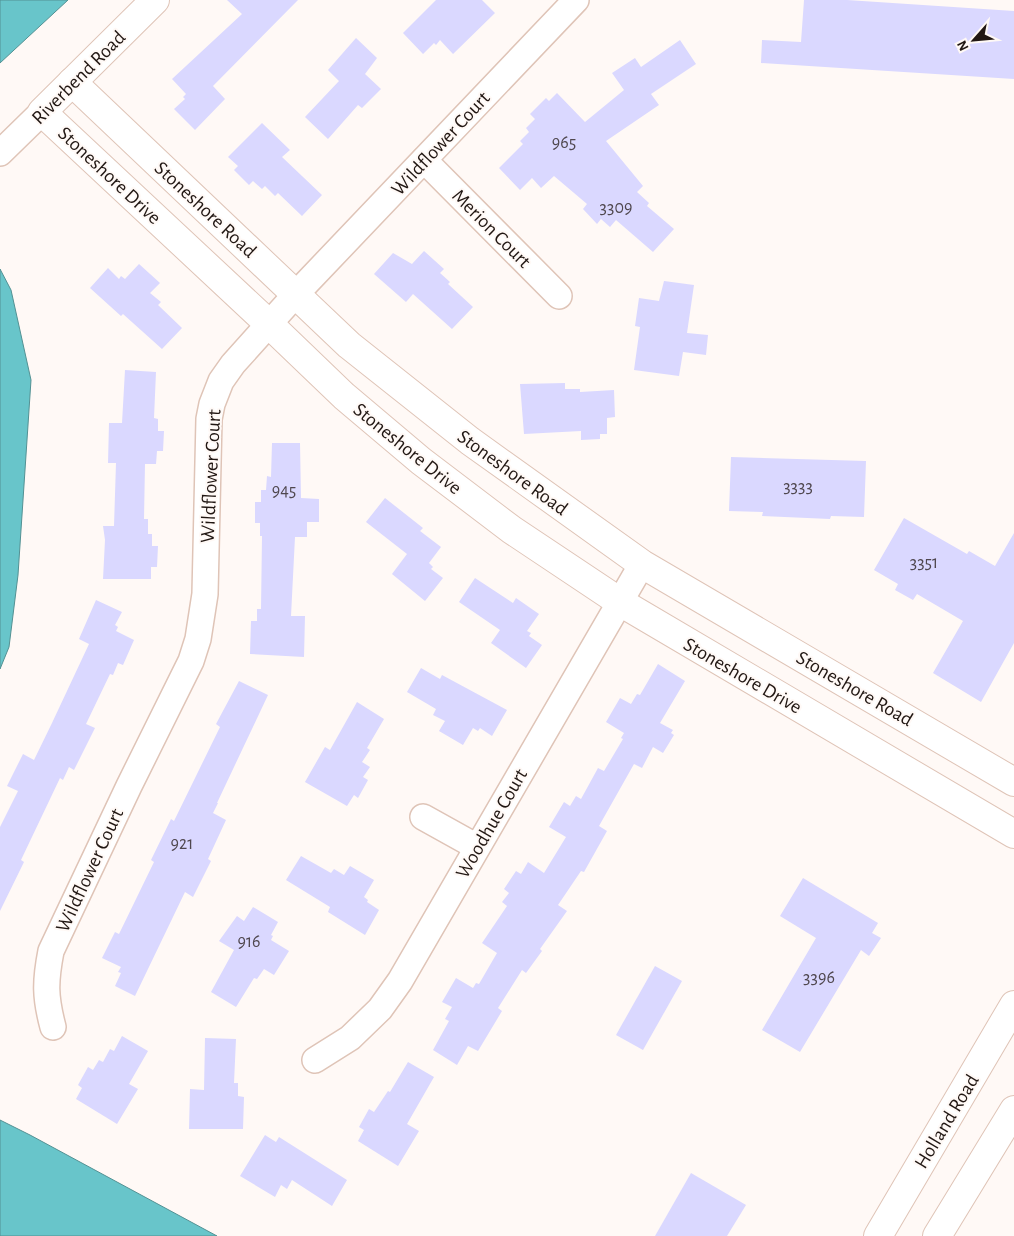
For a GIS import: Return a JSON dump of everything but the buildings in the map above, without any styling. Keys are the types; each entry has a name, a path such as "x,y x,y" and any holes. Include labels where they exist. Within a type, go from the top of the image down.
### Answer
{"street":[{"name":"Riverbend Road","path":"0,153 155,0"},
{"name":"Wildflower Court","path":"52,1027 46,1002 46,976 51,951 191,661 198,639 205,594 209,419 212,404 221,381 232,364 296,294 576,0"},
{"name":"Stoneshore Road","path":"72,82 349,345 470,441 642,564 1014,782"},
{"name":"Stoneshore Drive","path":"42,112 344,396 421,461 512,530 620,602 1014,834"},
{"name":"Merion Court","path":"424,160 559,296"},
{"name":"Woodhue Court","path":"315,1060 350,1038 380,1009 400,981 642,564"},
{"path":"424,817 477,846"},
{"name":"Holland Road","path":"878,1236 1014,1005"},
{"path":"937,1236 1014,1110"}],"water":[{"path":"0,0 68,0 0,63"},
{"path":"0,269 11,290 31,380 18,575 9,647 0,669"},
{"path":"0,1120 30,1135 217,1236 0,1236"}]}
